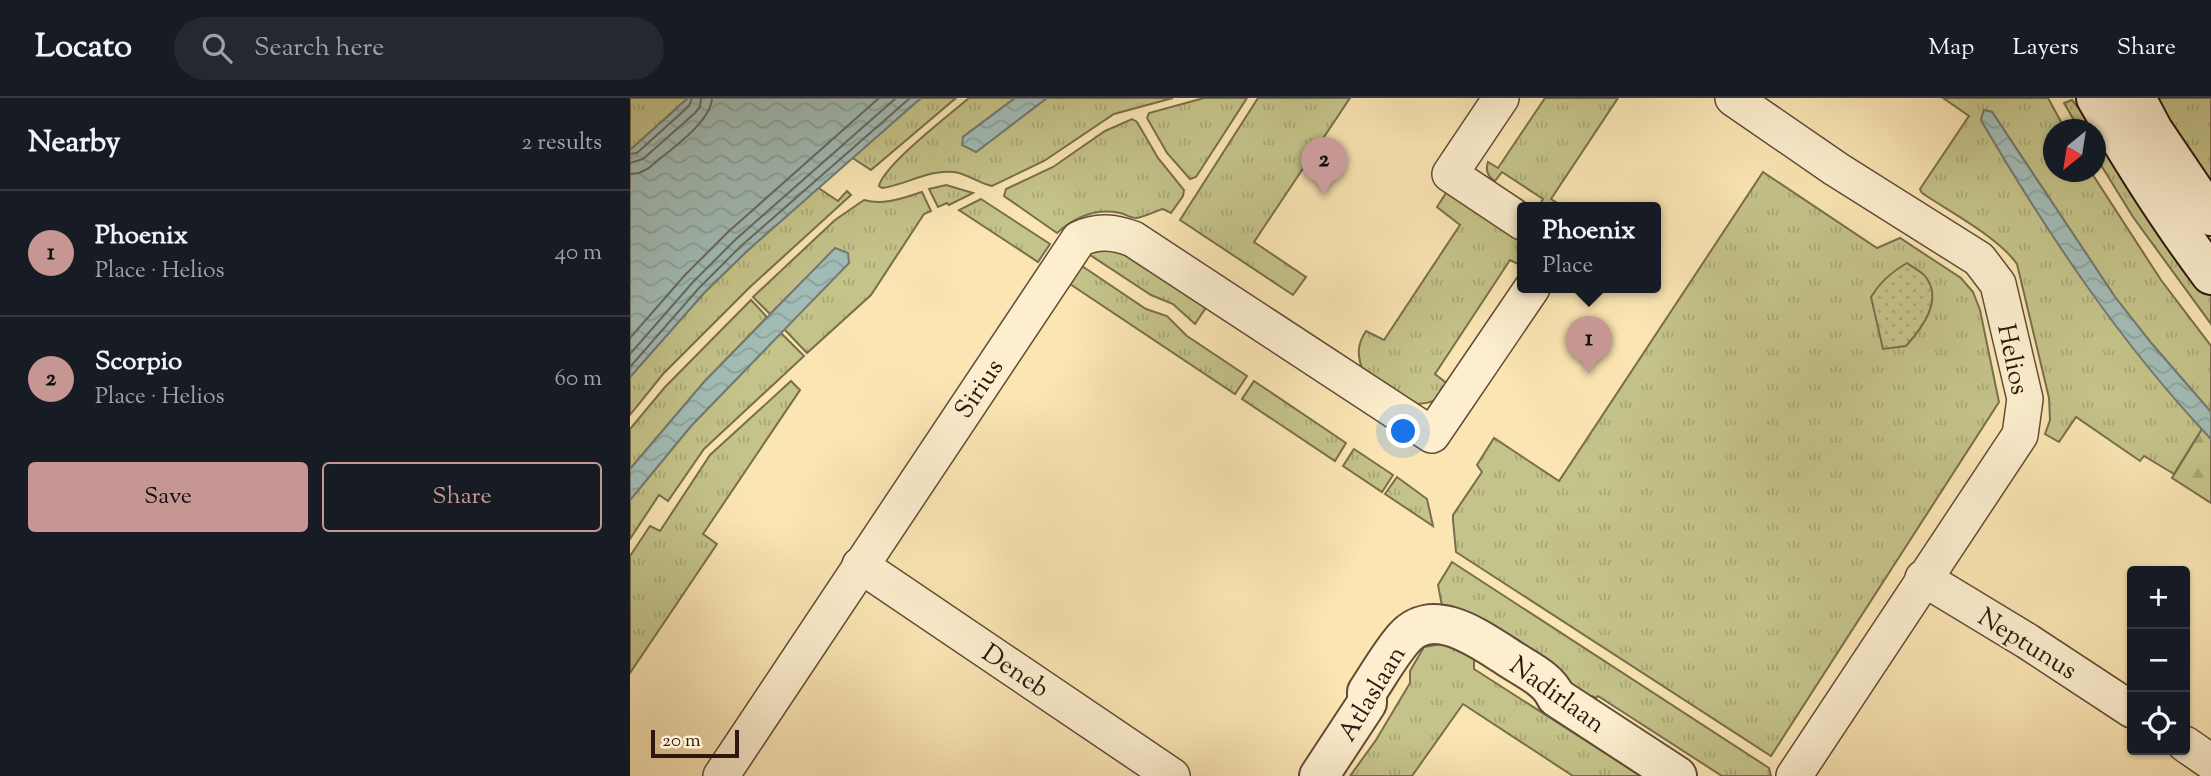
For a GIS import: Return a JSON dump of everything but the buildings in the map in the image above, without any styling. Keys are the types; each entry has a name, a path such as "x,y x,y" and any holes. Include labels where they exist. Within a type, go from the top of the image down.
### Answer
{"street":[{"path":"1501,98 1450,174 1517,219"},
{"name":"Helios","path":"1733,98 1846,175 1979,260 1998,284 2025,400 2020,435 1794,776"},
{"path":"2096,98 2128,154 2211,275"},
{"path":"2136,98 2153,130 2211,216"},
{"name":"Sirius","path":"721,776 1079,239 1091,233 1117,233 1133,239 1432,435 1529,293"},
{"name":"Deneb","path":"860,565 1172,776"},
{"name":"Neptunus","path":"1923,578 2027,641 2127,707"},
{"name":"Atlaslaan","path":"1319,776 1367,703 1367,692 1406,636 1434,625"},
{"name":"Nadirlaan","path":"1434,625 1461,629 1496,650 1551,686 1556,696 1677,776"},
{"path":"2190,747 2211,762"}],"green space":[{"path":"630,98 688,98 630,150"},
{"path":"921,98 956,98 871,170 851,157"},
{"path":"969,98 1015,98 963,137 976,152 1047,98 1173,98 1114,114 1044,161 992,186 959,173 945,172 882,188 879,186 883,177 904,153"},
{"path":"1204,98 1247,98 1196,177 1190,179 1167,153 1147,118 1149,113"},
{"path":"1258,98 1350,98 1254,242 1306,277 1293,295 1180,220"},
{"path":"1545,98 1618,98 1551,199 1556,202 1541,202 1543,199 1502,172 1495,181 1487,171 1488,162 1498,168"},
{"path":"1943,98 2048,98 2060,119 2043,119 2043,182 2097,182 2161,280 2211,346 2211,412 2115,297 1992,112 1984,110 1981,120 2057,241 2141,356 2202,429 2174,474 2144,456 2140,461 2076,417 2059,442 2045,434 2050,420 2049,398 2017,264 1998,244 1922,193 1920,189 1969,116"},
{"path":"2147,98 2211,98 2211,199"},
{"path":"2072,100 2088,119 2073,119 2064,103"},
{"path":"1132,119 1137,122 1158,158 1184,190 1171,213 1163,209 1136,218 1120,213 1094,213 1071,222 1057,233 1004,196 1006,189 1053,167 1105,131"},
{"path":"2106,142 2211,294 2211,324 2133,217 2106,173"},
{"path":"1763,172 1877,248 1900,238 1961,278 1973,292 1980,310 1999,402 1771,756 1456,552 1453,520 1453,515 1482,472 1477,465 1494,438 1559,481"},
{"path":"946,185 973,193 949,205 947,203 938,207 929,189"},
{"path":"817,187 838,201 847,191 851,195 750,287 663,374 630,415 630,377 704,293"},
{"path":"1448,190 1517,234 1517,264 1510,260 1435,374 1449,385 1446,390 1431,402 1415,404 1363,371 1359,355 1360,345 1366,331 1384,340 1460,225 1437,207"},
{"path":"922,192 931,211 924,214 871,295 807,353 784,329 849,263 835,249 770,314 753,297 835,220 864,200 886,202"},
{"path":"981,199 1050,244 1038,262 959,210"},
{"path":"1111,245 1209,303 1195,324 1173,304 1151,295 1087,253"},
{"path":"1076,262 1146,309 1167,316 1187,336 1247,376 1235,394 1064,280"},
{"path":"1907,263 1925,276 1930,285 1932,304 1924,322 1906,346 1883,349 1871,297 1886,278"},
{"path":"751,300 767,317 704,382 630,469 630,429 665,387"},
{"path":"781,333 804,356 704,449 668,501 659,495 630,539 630,500 691,426"},
{"path":"791,381 800,390 703,534 717,544 630,673 630,556 650,526 660,531 710,455"},
{"path":"1254,381 1346,443 1335,461 1242,399"},
{"path":"2202,429 2211,439 2211,503 2172,478"},
{"path":"1354,449 1393,475 1382,492 1343,466"},
{"path":"1397,477 1427,499 1433,526 1385,494"},
{"path":"1452,562 1769,768 1771,776 1722,776 1598,696 1582,697 1442,606 1438,585"},
{"path":"1448,643 1474,655 1474,669 1641,776 1573,776 1463,704 1412,776 1350,776 1376,740 1410,683 1410,671 1424,647"}],"water":[{"path":"688,98 921,98 746,252 704,293 630,377 630,150"},
{"path":"1015,98 1047,98 976,152 962,145 963,137"},
{"path":"1984,110 1992,112 2115,297 2211,412 2211,439 2146,365 2059,246 1981,120"},
{"path":"835,248 848,253 849,263 691,426 630,500 630,469 704,382"}],"place":[{"name":"Scorpio","path":"1324,195"},
{"name":"Phoenix","path":"1589,374"}]}
